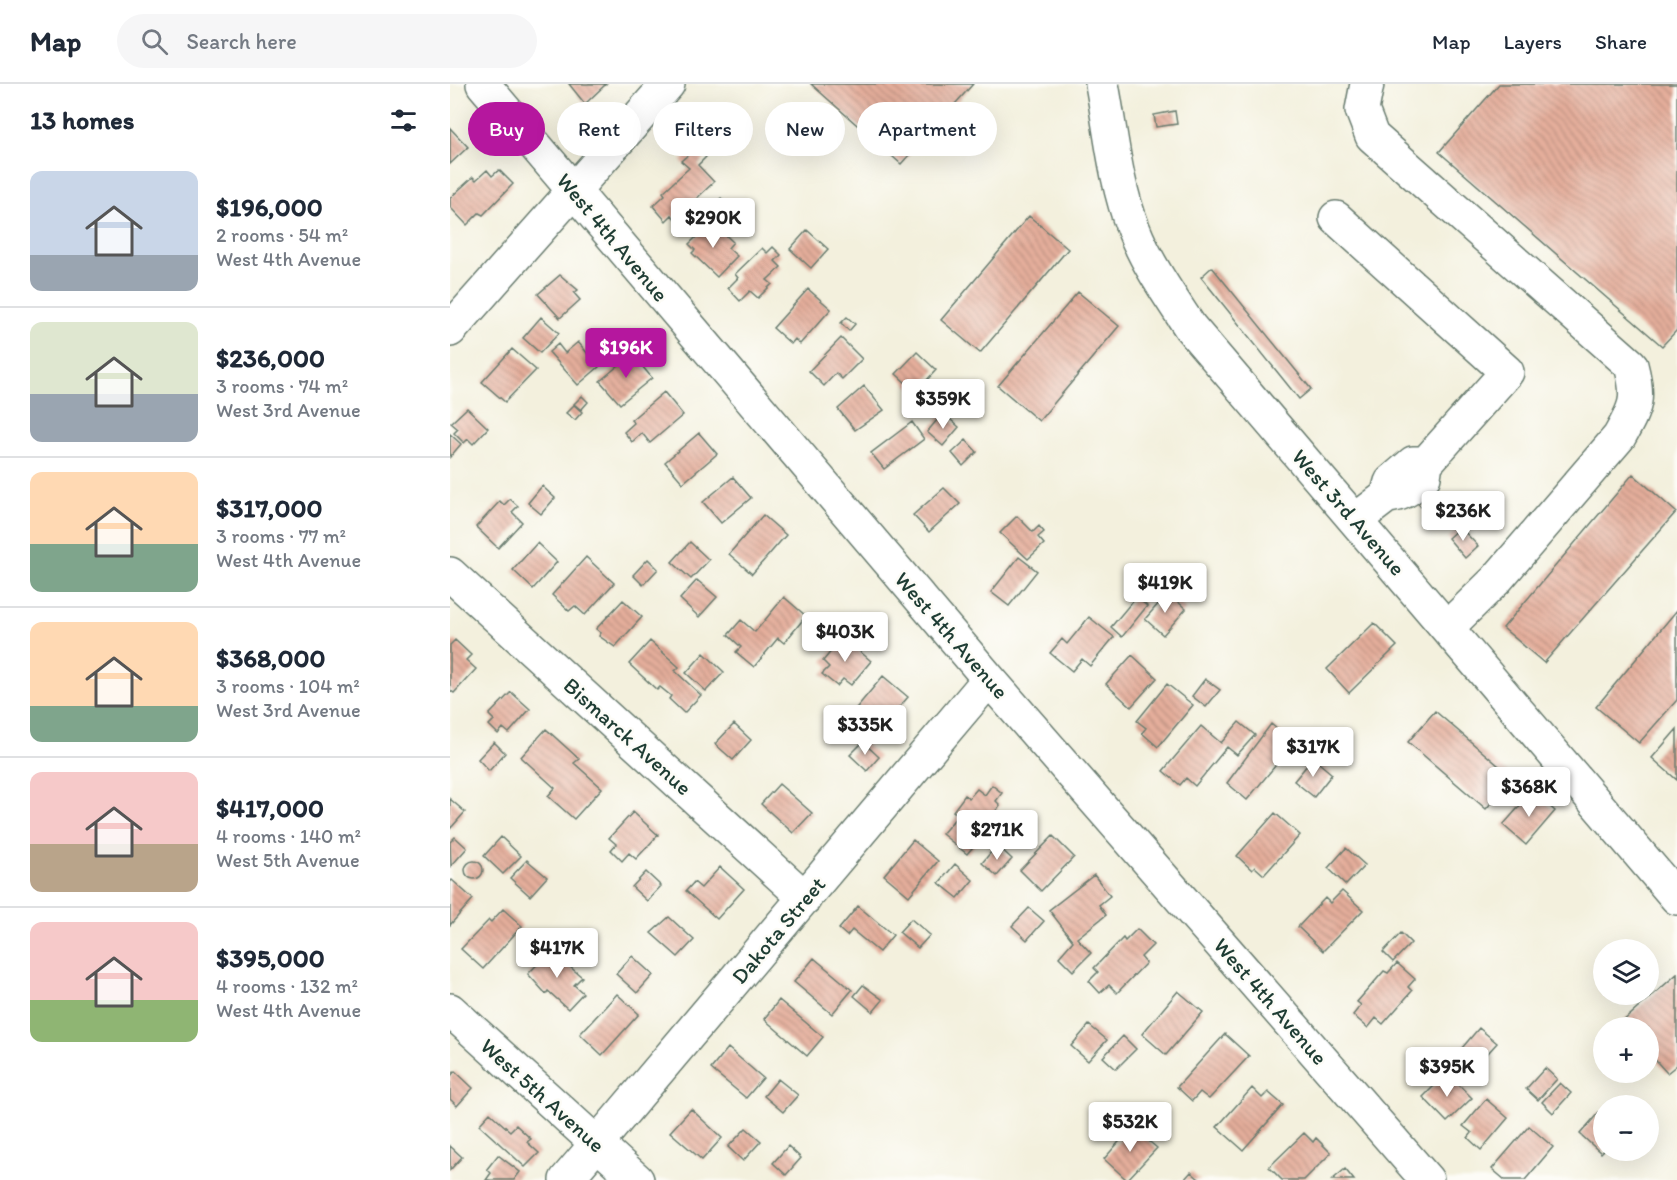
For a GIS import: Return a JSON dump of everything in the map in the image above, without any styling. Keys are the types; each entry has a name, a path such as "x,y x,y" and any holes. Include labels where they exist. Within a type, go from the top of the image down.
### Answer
{"street":[{"name":"West 4th Avenue","path":"483,84 989,679 1427,1180"},
{"path":"450,330 668,84"},
{"name":"West 3rd Avenue","path":"1102,84 1119,183 1133,228 1153,272 1190,327 1357,519 1677,897"},
{"path":"1367,84 1362,110 1372,136 1616,351 1630,365 1638,391 1632,414 1619,437 1496,580 1448,627"},
{"path":"1336,218 1507,372 1426,463 1424,477 1401,495 1387,496 1357,519"},
{"name":"Bismarck Avenue","path":"450,574 805,898"},
{"name":"Dakota Street","path":"566,1180 989,679"},
{"name":"West 5th Avenue","path":"450,1010 637,1180"}],"building":[{"path":"569,84 606,84 587,102 583,102"},
{"path":"811,84 973,84 957,102 857,102 857,125 845,114 845,102 831,102"},
{"path":"1499,84 1677,84 1677,330 1662,346 1439,152"},
{"path":"1175,111 1177,124 1156,127 1154,115"},
{"path":"450,128 468,147 450,164"},
{"path":"687,156 705,156 698,165 714,182 675,219 672,215 666,221 653,206 665,195 663,192 689,168 681,161"},
{"path":"892,156 908,156 901,164"},
{"path":"487,170 492,176 499,170 513,184 483,215 479,213 467,225 450,207 450,198 473,177 476,180"},
{"path":"721,198 731,209 717,222 707,211"},
{"path":"1029,216 1068,249 980,353 941,320"},
{"path":"712,222 733,242 728,248 737,256 717,277 692,253 695,250 689,244"},
{"path":"807,230 828,249 811,268 790,249"},
{"path":"773,247 781,255 775,261 781,267 767,280 772,284 758,298 750,291 740,301 728,288 738,278 735,274 762,248 767,253"},
{"path":"1212,267 1311,389 1299,399 1201,277"},
{"path":"560,275 578,290 574,293 580,300 560,318 538,294"},
{"path":"808,289 831,309 800,344 795,339 791,344 773,328"},
{"path":"1078,292 1119,326 1039,421 998,386"},
{"path":"541,317 559,333 540,353 523,338"},
{"path":"847,317 855,324 849,331 841,323"},
{"path":"841,338 862,359 842,379 836,373 824,386 809,371"},
{"path":"578,342 599,367 578,385 549,352 558,344 565,353"},
{"path":"512,349 536,370 505,402 482,382"},
{"path":"917,352 936,370 916,392 896,374"},
{"path":"632,354 652,378 620,404 600,381"},
{"path":"864,386 884,410 855,430 838,409"},
{"path":"664,392 683,415 650,443 642,433 632,442 624,432 634,423 631,420"},
{"path":"582,396 588,402 581,410 574,404"},
{"path":"574,405 582,412 575,420 566,413"},
{"path":"467,408 488,428 473,444 468,439 464,443 454,433 458,429 451,423"},
{"path":"943,413 959,427 943,446 927,432"},
{"path":"912,422 924,439 884,469 871,453"},
{"path":"699,433 717,454 683,483 665,462"},
{"path":"450,434 461,444 450,457"},
{"path":"966,440 977,452 963,466 952,453"},
{"path":"1633,474 1676,512 1544,663 1503,628"},
{"path":"733,477 751,498 721,523 703,502"},
{"path":"542,486 555,498 541,514 528,503"},
{"path":"944,488 960,504 929,532 913,515"},
{"path":"1423,495 1428,500 1421,507 1415,500"},
{"path":"510,499 518,506 512,512 522,522 498,548 476,527 500,501 504,505"},
{"path":"763,515 786,535 752,574 729,554"},
{"path":"1017,516 1033,532 1039,526 1044,532 1038,537 1044,544 1028,559 1000,533"},
{"path":"1460,527 1478,546 1465,558 1448,538"},
{"path":"690,542 709,560 691,579 672,562"},
{"path":"537,543 557,562 533,589 513,570"},
{"path":"586,557 614,583 585,615 575,606 569,611 552,595"},
{"path":"1019,557 1037,571 1009,606 991,592"},
{"path":"648,559 658,569 643,585 633,575"},
{"path":"697,580 717,597 699,617 680,599"},
{"path":"1168,593 1186,609 1163,635 1145,619"},
{"path":"784,597 806,616 784,643 778,638 754,667 736,652 741,647 728,635 741,620 755,632"},
{"path":"1136,597 1147,606 1122,637 1111,627"},
{"path":"623,600 642,617 615,647 599,636 601,633 596,629"},
{"path":"1677,610 1677,700 1639,743 1596,707"},
{"path":"1089,617 1114,637 1090,666 1082,659 1072,671 1050,653 1062,639 1067,644"},
{"path":"1374,623 1397,646 1349,693 1327,669"},
{"path":"843,637 871,661 851,685 843,679 837,686 822,674 829,667 823,661"},
{"path":"455,640 471,655 466,660 476,669 454,693 450,690 450,645"},
{"path":"650,641 679,667 675,671 701,695 684,713 669,699 671,696 660,687 657,690 629,664"},
{"path":"704,653 724,672 706,691 686,673"},
{"path":"1132,655 1157,678 1131,707 1106,684"},
{"path":"883,676 908,697 878,732 853,712"},
{"path":"1205,679 1220,690 1206,707 1192,696"},
{"path":"1167,684 1193,705 1158,747 1142,733 1146,728 1137,721"},
{"path":"511,692 530,709 509,733 503,728 498,734 489,725 494,720 489,715"},
{"path":"1435,711 1513,778 1486,809 1408,742"},
{"path":"1239,722 1255,735 1237,755 1227,747 1195,786 1186,778 1180,785 1163,771 1201,726 1221,743"},
{"path":"734,724 751,740 733,760 715,744"},
{"path":"1271,724 1294,743 1247,800 1227,783"},
{"path":"546,729 579,759 574,763 602,788 574,819 548,796 555,788 521,757"},
{"path":"1677,729 1677,780 1652,758"},
{"path":"494,742 505,753 489,771 478,759"},
{"path":"863,742 879,757 867,771 850,755"},
{"path":"1313,758 1332,774 1314,797 1294,781"},
{"path":"779,784 812,813 793,833 761,804"},
{"path":"992,785 1002,793 996,801 1000,805 981,833 983,835 967,854 942,834 958,815 953,811 965,795 969,798 977,789 985,795"},
{"path":"1533,791 1555,811 1526,845 1503,825"},
{"path":"450,799 465,812 450,829"},
{"path":"633,812 658,835 636,859 629,853 622,861 611,850 616,844 609,838"},
{"path":"1275,813 1300,835 1264,875 1255,867 1252,870 1237,856"},
{"path":"1053,836 1074,857 1041,891 1020,870"},
{"path":"455,837 467,848 451,866 450,842"},
{"path":"501,837 521,856 503,874 484,856"},
{"path":"913,840 938,861 909,896 884,875"},
{"path":"997,845 1012,859 997,876 982,863"},
{"path":"1346,848 1365,865 1346,885 1328,868"},
{"path":"527,860 547,877 530,896 510,878"},
{"path":"474,861 480,864 483,870 480,876 474,879 468,876 465,870 468,864"},
{"path":"955,864 973,880 958,898 939,883"},
{"path":"720,867 744,889 717,919 686,891 694,882 701,888"},
{"path":"646,872 661,886 647,901 632,887"},
{"path":"1094,875 1110,896 1099,905 1106,915 1077,938 1091,953 1073,971 1059,957 1073,941 1049,910"},
{"path":"452,880 473,899 450,925 450,882"},
{"path":"1342,891 1363,910 1323,951 1298,927 1325,898 1330,903"},
{"path":"858,906 893,935 879,952 852,930 847,936 839,929"},
{"path":"1029,908 1044,921 1027,940 1012,926"},
{"path":"503,909 522,926 483,969 461,949"},
{"path":"669,917 694,940 678,957 651,933"},
{"path":"911,919 930,935 918,948 899,932"},
{"path":"1137,929 1153,945 1141,957 1146,963 1117,993 1109,985 1100,993 1089,981 1098,972 1094,968 1123,938 1125,941"},
{"path":"1401,933 1411,943 1393,962 1383,952"},
{"path":"550,951 557,957 561,952 567,957 563,961 582,977 574,985 583,993 568,1009 548,991 546,994 528,974"},
{"path":"632,956 653,975 637,993 616,974"},
{"path":"814,958 852,990 832,1014 794,982"},
{"path":"1397,963 1415,979 1408,987 1412,991 1383,1024 1376,1018 1368,1028 1353,1015 1361,1005 1357,1002 1384,971 1388,973"},
{"path":"1677,974 1677,1065 1667,1073 1659,1064 1659,1017 1628,1017 1641,1005 1659,1005 1659,990"},
{"path":"863,985 883,1000 873,1012 854,996"},
{"path":"1178,991 1203,1012 1166,1055 1142,1034"},
{"path":"617,994 639,1014 602,1055 580,1034"},
{"path":"779,1000 823,1037 807,1056 764,1019"},
{"path":"1089,1025 1107,1040 1088,1061 1071,1046"},
{"path":"1479,1028 1497,1043 1479,1063 1462,1048"},
{"path":"1225,1034 1249,1056 1209,1099 1200,1092 1192,1101 1177,1087"},
{"path":"1123,1036 1136,1049 1116,1069 1103,1057"},
{"path":"728,1048 763,1078 746,1098 711,1069"},
{"path":"1545,1068 1557,1079 1538,1100 1526,1089"},
{"path":"455,1071 473,1088 457,1106 450,1099 450,1077"},
{"path":"1447,1073 1472,1098 1447,1122 1423,1097"},
{"path":"778,1079 798,1095 783,1112 764,1096"},
{"path":"1560,1083 1571,1093 1553,1113 1542,1102"},
{"path":"1252,1088 1262,1098 1268,1092 1283,1105 1243,1150 1217,1127"},
{"path":"1486,1099 1508,1118 1481,1150 1468,1138 1472,1133 1463,1126"},
{"path":"691,1109 722,1138 702,1160 670,1132"},
{"path":"490,1113 510,1131 516,1125 531,1139 527,1142 539,1153 525,1167 479,1125"},
{"path":"1593,1119 1593,1146 1580,1134"},
{"path":"1529,1126 1553,1147 1525,1180 1505,1180 1492,1169"},
{"path":"1132,1127 1157,1148 1127,1180 1104,1159"},
{"path":"746,1128 761,1141 743,1161 728,1147"},
{"path":"1304,1133 1313,1142 1316,1138 1331,1153 1304,1180 1282,1180 1269,1167"},
{"path":"450,1146 462,1157 450,1170"},
{"path":"788,1146 801,1158 786,1175 773,1163"},
{"path":"498,1155 520,1172 514,1180 486,1180 491,1173 487,1169"},
{"path":"1345,1169 1354,1180 1332,1180"},
{"path":"1191,1172 1200,1180 1184,1180"}]}
